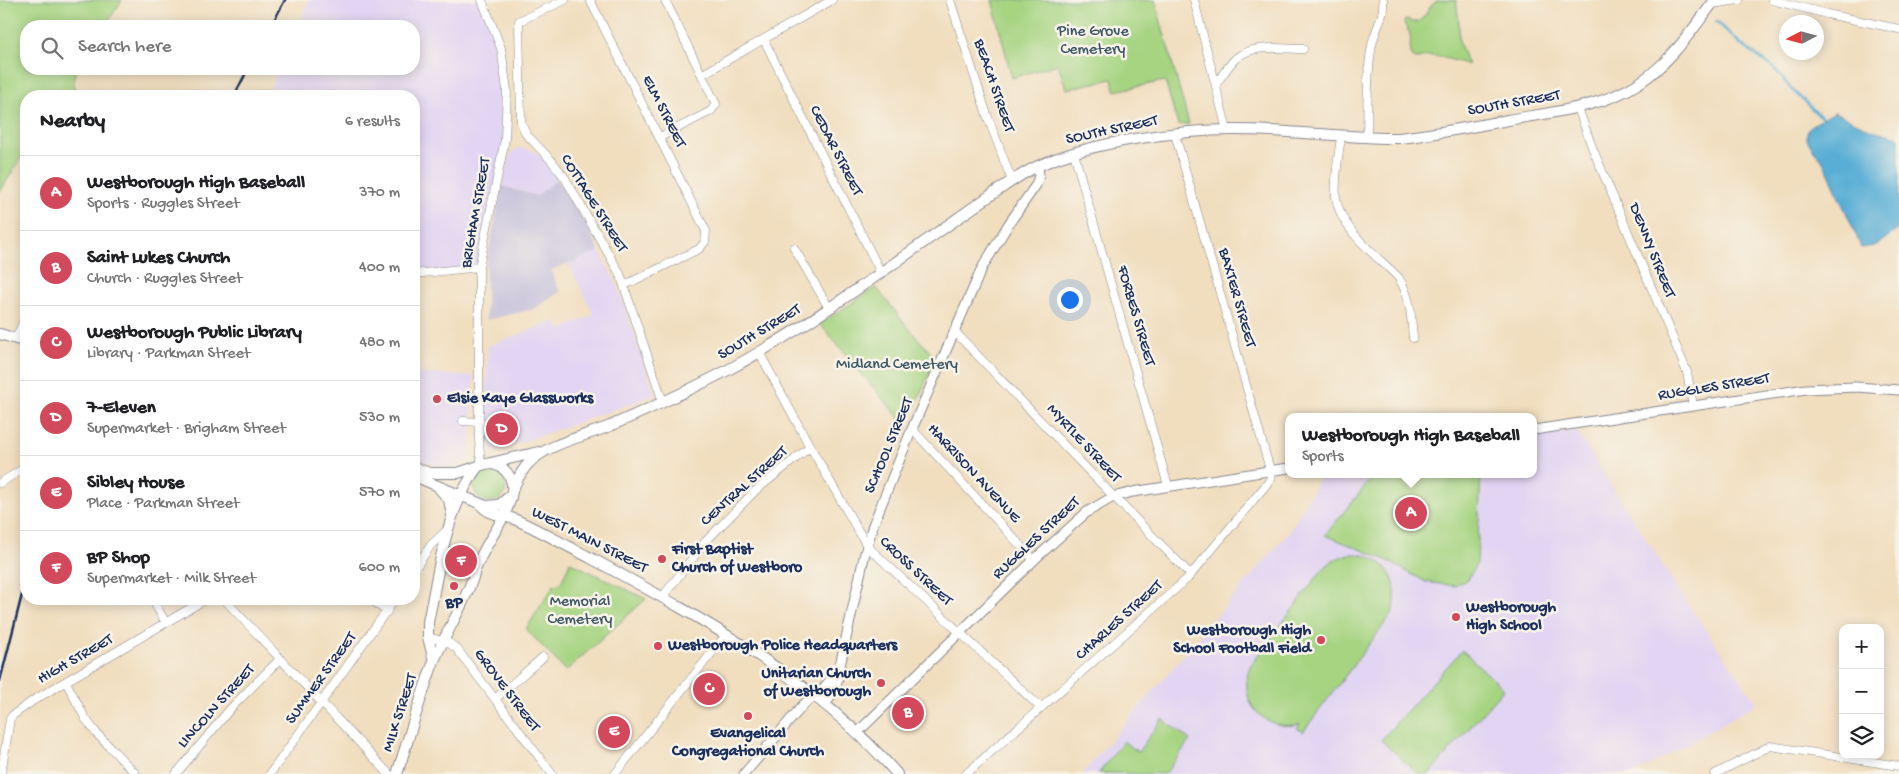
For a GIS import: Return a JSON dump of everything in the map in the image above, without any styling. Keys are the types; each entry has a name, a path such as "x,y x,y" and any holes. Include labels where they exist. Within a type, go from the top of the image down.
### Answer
{"main road":[{"name":"SOUTH STREET","path":"420,469 430,473 450,474 550,450 663,402 726,371 830,308 1012,181 1038,166 1074,153 1175,134 1227,130 1367,137 1416,136 1578,108 1611,98 1638,83 1679,47 1692,33 1714,2"},
{"path":"0,334 20,340"},
{"name":"SOUTH STREET","path":"506,517 511,493 529,463 550,450"},
{"path":"484,465 505,470 510,479 511,493 503,503 496,506 479,504 469,493 470,476 484,465"},
{"name":"WEST MAIN STREET","path":"420,479 479,504 485,510 506,517 663,596 774,666 825,704 858,732 897,774"},
{"name":"MILK STREET","path":"434,662 428,637 428,622 447,530 452,515 469,482"},
{"path":"438,487 449,500 452,515"},
{"name":"MILK STREET","path":"397,774 434,662 481,558 506,517"}],"street":[{"name":"BRIGHAM STREET","path":"482,0 501,48 507,90 505,139 480,267 480,456 484,465"},
{"name":"COTTAGE STREET","path":"565,0 519,21 520,112 522,127 565,178 626,285 663,402"},
{"name":"ELM STREET","path":"590,0 704,225 706,238 703,244 695,251 626,285"},
{"path":"660,137 716,107 716,101 703,74 664,0"},
{"path":"703,74 832,0"},
{"name":"BEACH STREET","path":"950,0 987,115 1012,181"},
{"path":"1194,0 1227,130"},
{"path":"1367,137 1372,43 1381,20 1383,0"},
{"path":"1714,2 1739,0"},
{"path":"1772,0 1803,4 1899,29"},
{"name":"CEDAR STREET","path":"764,40 881,273"},
{"path":"1216,84 1234,60 1245,53 1268,48 1303,49"},
{"name":"DENNY STREET","path":"1578,108 1592,147 1687,372 1692,390 1693,406"},
{"name":"BAXTER STREET","path":"1175,134 1270,470"},
{"path":"1341,136 1336,186 1336,197 1340,214 1351,231 1403,284 1409,300 1413,338"},
{"name":"FORBES STREET","path":"1074,153 1168,486"},
{"name":"SCHOOL STREET","path":"825,704 833,696 837,688 839,670 873,525 912,429 990,253 1036,185 1039,176 1038,166"},
{"path":"794,248 830,308"},
{"path":"420,273 480,267"},
{"path":"16,338 20,328"},
{"name":"MYRTLE STREET","path":"955,332 1113,497 1191,575"},
{"name":"CROSS STREET","path":"758,352 810,448 867,546 1041,708"},
{"name":"RUGGLES STREET","path":"1537,430 1823,388 1899,390"},
{"path":"463,421 480,422"},
{"name":"HARRISON AVENUE","path":"912,429 1034,560"},
{"name":"CENTRAL STREET","path":"663,596 706,540 756,491 810,448"},
{"name":"RUGGLES STREET","path":"858,732 1034,560 1087,512 1113,497 1168,486 1285,468"},
{"name":"CHARLES STREET","path":"966,774 1191,575 1270,479 1270,470"},
{"path":"0,483 20,471"},
{"path":"420,561 431,545 447,530"},
{"path":"156,605 166,623"},
{"name":"HIGH STREET","path":"0,774 10,719 13,715 34,700 196,605"},
{"path":"230,605 389,774"},
{"path":"378,605 387,612"},
{"name":"SUMMER STREET","path":"270,774 391,605"},
{"path":"615,774 726,635"},
{"name":"GROVE STREET","path":"428,637 444,641 457,649 552,774"},
{"path":"494,699 543,657"},
{"name":"LINCOLN STREET","path":"176,774 231,708 280,658"},
{"name":"SCHOOL STREET","path":"744,774 784,726 823,689 839,670"},
{"path":"66,682 85,718 97,734 136,774"},
{"path":"1715,774 1770,746 1899,766"}],"shaded area":[{"path":"309,0 482,0 501,48 507,90 505,139 479,267 420,273 420,90 270,90 276,75 420,75 420,20 301,20"},
{"path":"519,148 530,149 543,157 557,179 537,196 502,186 510,154"},
{"path":"557,179 588,226 599,251 551,270 560,292 534,309 486,320 486,265 502,186 537,196"},
{"path":"599,251 616,282 655,395 492,453 486,421 488,346 555,321 559,330 594,315 568,263"},
{"path":"420,373 474,376 469,460 453,467 420,461"},
{"name":"Westborough High School","path":"1576,430 1685,600 1757,703 1634,774 1082,774 1290,531 1320,478 1537,478 1537,436"}],"green space":[{"path":"122,0 109,20 20,20 20,75 74,75 74,90 20,90 20,159 0,192 0,1"},
{"name":"Pine Grove Cemetery","path":"992,0 1155,0 1189,124 1178,125 1165,81 1115,91 1112,79 1066,89 1058,64 1012,78"},
{"path":"1439,0 1456,0 1459,42 1468,65 1435,56 1415,59 1411,53 1410,34 1404,23 1405,20 1419,21 1432,5"},
{"name":"Midland Cemetery","path":"876,287 936,359 906,426 820,324"},
{"path":"490,470 496,471 501,475 505,480 505,492 501,497 496,501 490,502 484,501 479,497 475,492 474,486 475,480 479,475 484,471"},
{"path":"1372,478 1481,478 1477,563 1468,579 1455,586 1426,582 1384,559 1325,535"},
{"name":"Westborough High School Football Field","path":"1348,554 1372,558 1381,563 1388,571 1393,580 1395,590 1392,614 1303,732 1297,728 1300,724 1287,726 1275,724 1264,719 1250,702 1247,691 1250,666 1322,570 1333,560"},
{"name":"Memorial Cemetery","path":"570,562 646,599 566,671 526,629 554,585 561,583"},
{"path":"1462,650 1504,689 1429,774 1418,774 1381,740"},
{"path":"1162,719 1190,740 1165,774 1099,773 1123,741 1138,752"}],"water":[{"path":"1835,112 1872,130 1899,137 1899,229 1875,246 1861,248 1828,171 1807,139 1807,132 1812,126"}],"waterway":[{"path":"1716,21 1742,45 1774,68 1791,89 1822,118"}],"railway":[{"path":"274,20 285,0"},
{"path":"237,90 245,75"},
{"path":"0,681 20,603"}],"place":[{"name":"Elsie Kaye Glassworks","path":"437,399"},
{"name":"7-Eleven","path":"502,429"},
{"name":"Westborough High Baseball","path":"1411,513"},
{"name":"First Baptist Church of Westboro","path":"662,559"},
{"name":"BP Shop","path":"461,561"},
{"name":"BP","path":"454,586"},
{"name":"Westborough High School","path":"1456,617"},
{"name":"Westborough High School Football Field","path":"1321,640"},
{"name":"Westborough Police Headquarters","path":"658,646"},
{"name":"Unitarian Church of Westborough","path":"881,683"},
{"name":"Westborough Public Library","path":"709,689"},
{"name":"Saint Lukes Church","path":"908,713"},
{"name":"Evangelical Congregational Church","path":"748,716"},
{"name":"Sibley House","path":"614,732"}]}
